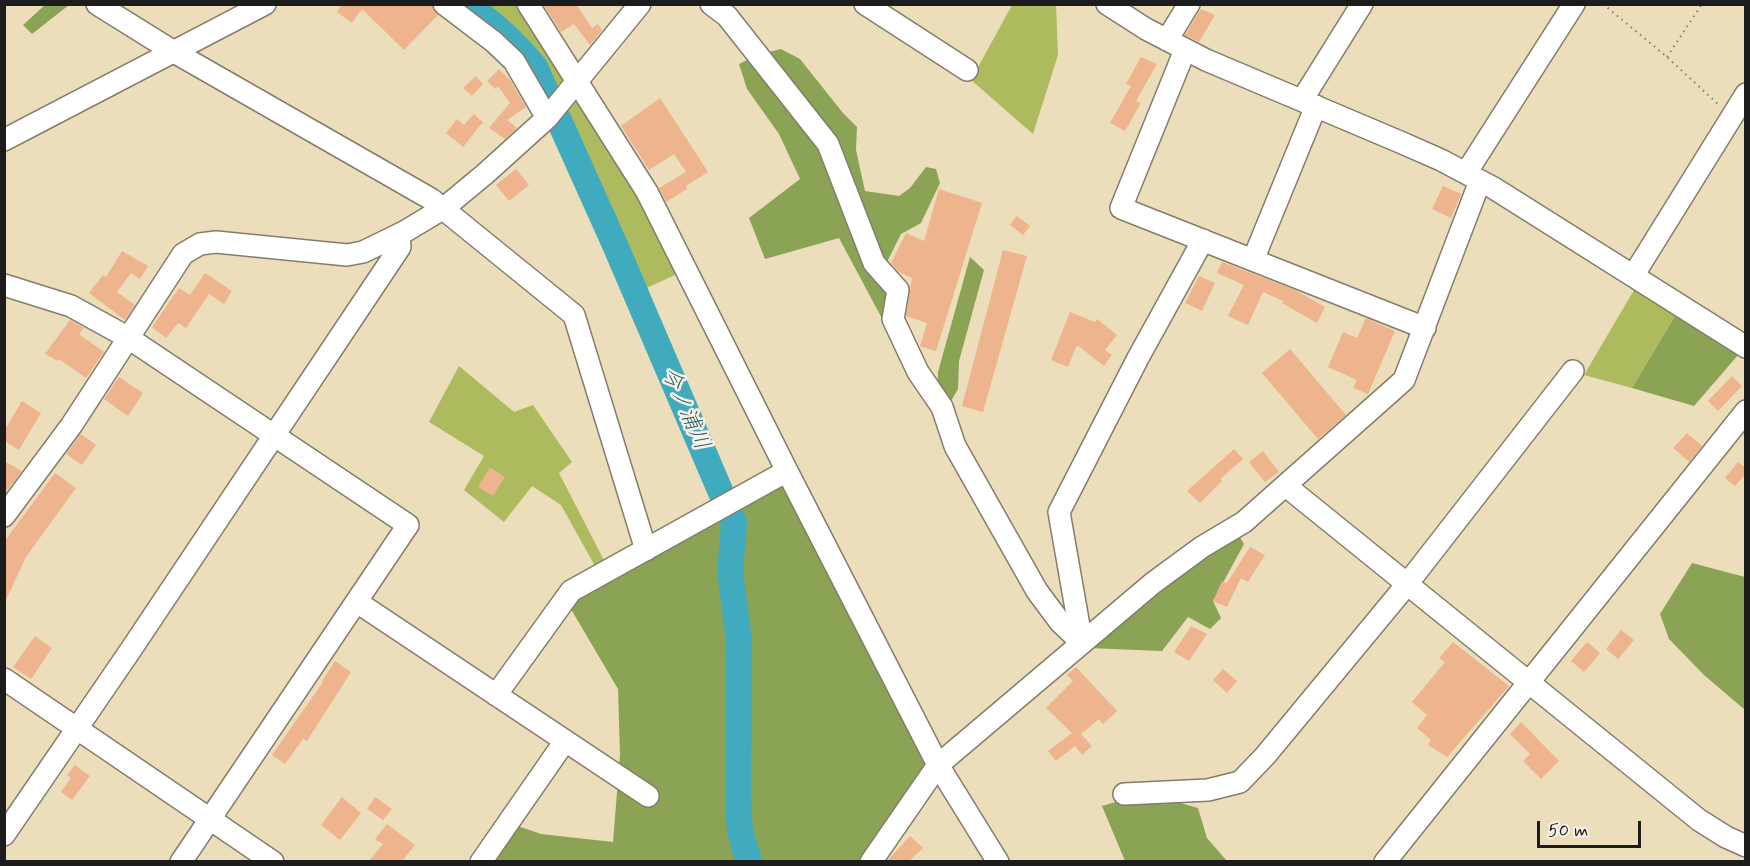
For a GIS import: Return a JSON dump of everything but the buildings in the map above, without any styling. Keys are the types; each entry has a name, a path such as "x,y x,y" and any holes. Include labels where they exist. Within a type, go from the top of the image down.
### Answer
{"street":[{"path":"97,4 421,193 444,208 574,315 646,550"},
{"path":"4,140 265,4"},
{"path":"444,4 494,42 514,61 547,118"},
{"path":"528,4 648,192 787,471 938,765 998,861"},
{"path":"4,516 70,426 183,254 200,244 216,242 347,255 363,252 399,235 444,208 547,118 640,4"},
{"path":"711,4 727,16 828,144 874,263 898,290 893,319 918,372 942,407 955,446 1037,591 1060,622 1082,643"},
{"path":"865,4 967,70"},
{"path":"1107,4 1176,45 1400,142 1473,177 1746,347"},
{"path":"1189,4 1121,208 1425,328"},
{"path":"1253,260 1309,103 1362,4"},
{"path":"871,861 938,765 1153,583 1202,547 1244,522 1404,380 1425,328 1473,177 1574,4"},
{"path":"1633,276 1746,94"},
{"path":"4,835 400,247 399,235"},
{"path":"1082,643 1059,512 1138,358 1203,240"},
{"path":"4,285 71,306 127,337 408,525 182,861"},
{"path":"1124,794 1208,790 1240,782 1265,756 1407,584 1573,372"},
{"path":"1385,861 1746,411"},
{"path":"496,695 571,591 787,471"},
{"path":"1286,486 1699,820 1726,837 1746,846"},
{"path":"357,602 648,796"},
{"path":"4,679 273,861"},
{"path":"481,861 565,741"}],"path":[{"path":"1603,4 1667,57 1732,117"},
{"path":"1667,57 1702,4"}],"green space":[{"path":"46,4 69,5 32,34 23,25"},
{"path":"444,5 526,5 686,270 629,296 590,206 513,60"},
{"path":"1012,5 1056,5 1058,55 1033,134 971,80"},
{"path":"781,49 800,59 857,127 856,150 865,191 899,196 910,188 926,167 936,169 940,183 921,223 901,234 882,272 909,369 839,238 765,259 749,218 800,179 779,134 747,89 739,64 757,55"},
{"path":"970,257 984,270 959,361 958,389 944,413 937,399 938,372"},
{"path":"1637,285 1681,306 1632,388 1584,375"},
{"path":"1681,306 1745,347 1694,406 1632,388"},
{"path":"459,366 514,412 533,405 572,462 559,473 609,570 600,575 561,505 532,486 504,522 464,490 484,456 429,422"},
{"path":"787,471 938,765 871,861 484,862 515,825 541,834 613,842 620,755 618,689 565,599"},
{"path":"1237,532 1244,544 1213,601 1221,618 1210,629 1188,617 1162,651 1088,648"},
{"path":"1692,563 1745,577 1745,710 1704,675 1669,639 1660,614"},
{"path":"1146,793 1198,808 1207,838 1227,861 1125,861 1102,806"}],"waterway":[{"name":"今ノ浦川","path":"467,4 503,33 535,67 615,245 734,523 730,572 739,639 738,799 740,831 749,862"}]}
